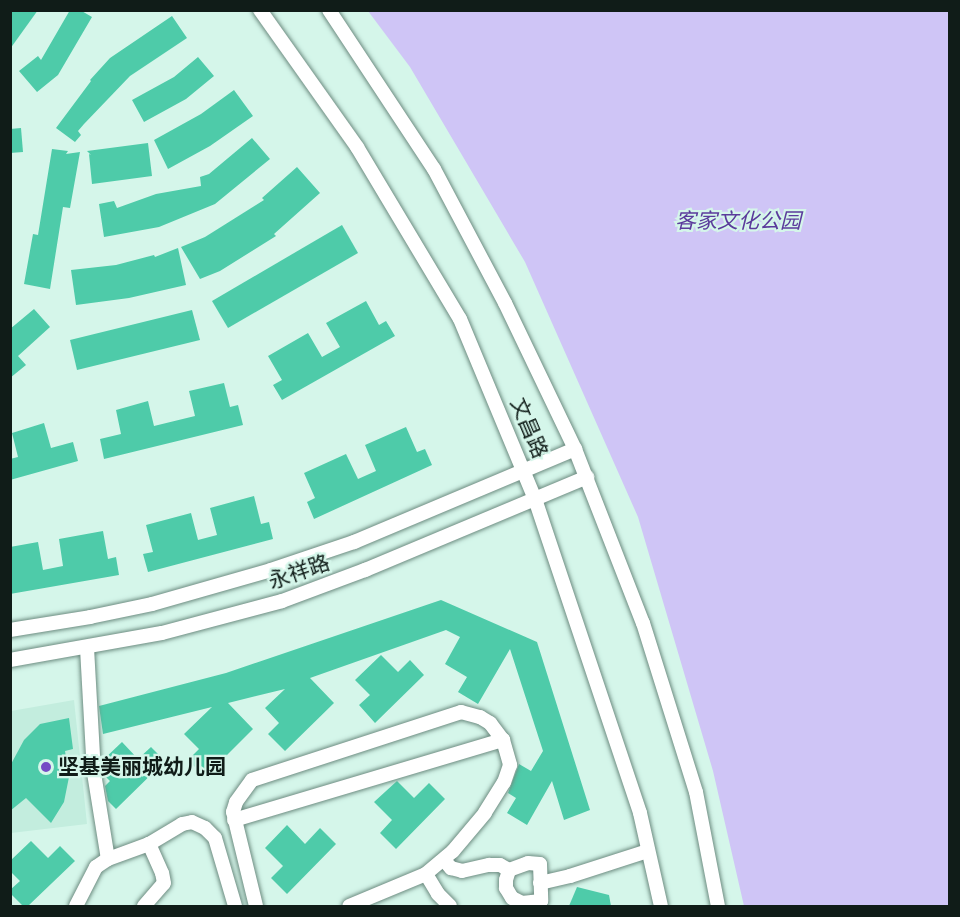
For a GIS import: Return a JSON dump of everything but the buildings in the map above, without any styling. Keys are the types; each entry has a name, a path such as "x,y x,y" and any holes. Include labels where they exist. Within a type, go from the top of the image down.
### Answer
{"street":[{"name":"文昌路","path":"261,10 357,147 460,319 525,470 535,499 640,813 661,906"},
{"name":"文昌路","path":"329,10 434,169 505,303 575,448 643,623 696,792 718,906"},
{"name":"永祥路","path":"10,630 142,606 271,570 354,542 575,448"},
{"name":"永祥路","path":"10,660 162,633 282,601 365,570 587,477"},
{"path":"87,648 94,773 108,859"},
{"path":"256,906 234,820 236,802 252,780 460,712 480,717 490,723 503,740 510,765 504,782 484,813 444,860 426,874 349,906"},
{"path":"234,820 503,740"},
{"path":"76,906 91,874 108,859 149,844 182,824 192,822 205,828 215,838 235,906"},
{"path":"144,906 164,883 149,844"},
{"path":"540,883 570,876 648,851"},
{"path":"444,860 451,868 462,871 489,865 500,865 509,870 528,863 540,864 541,901 516,904 506,888 509,870"},
{"path":"426,874 438,894 450,906"}],"shaded area":[{"name":"坚基美丽城幼儿园","path":"74,700 87,824 11,833 11,711"}],"green space":[{"name":"客家文化公园","path":"368,11 949,11 949,906 744,906 713,771 638,517 525,262 410,67"}],"place":[{"name":"坚基美丽城幼儿园","path":"46,767"}]}
